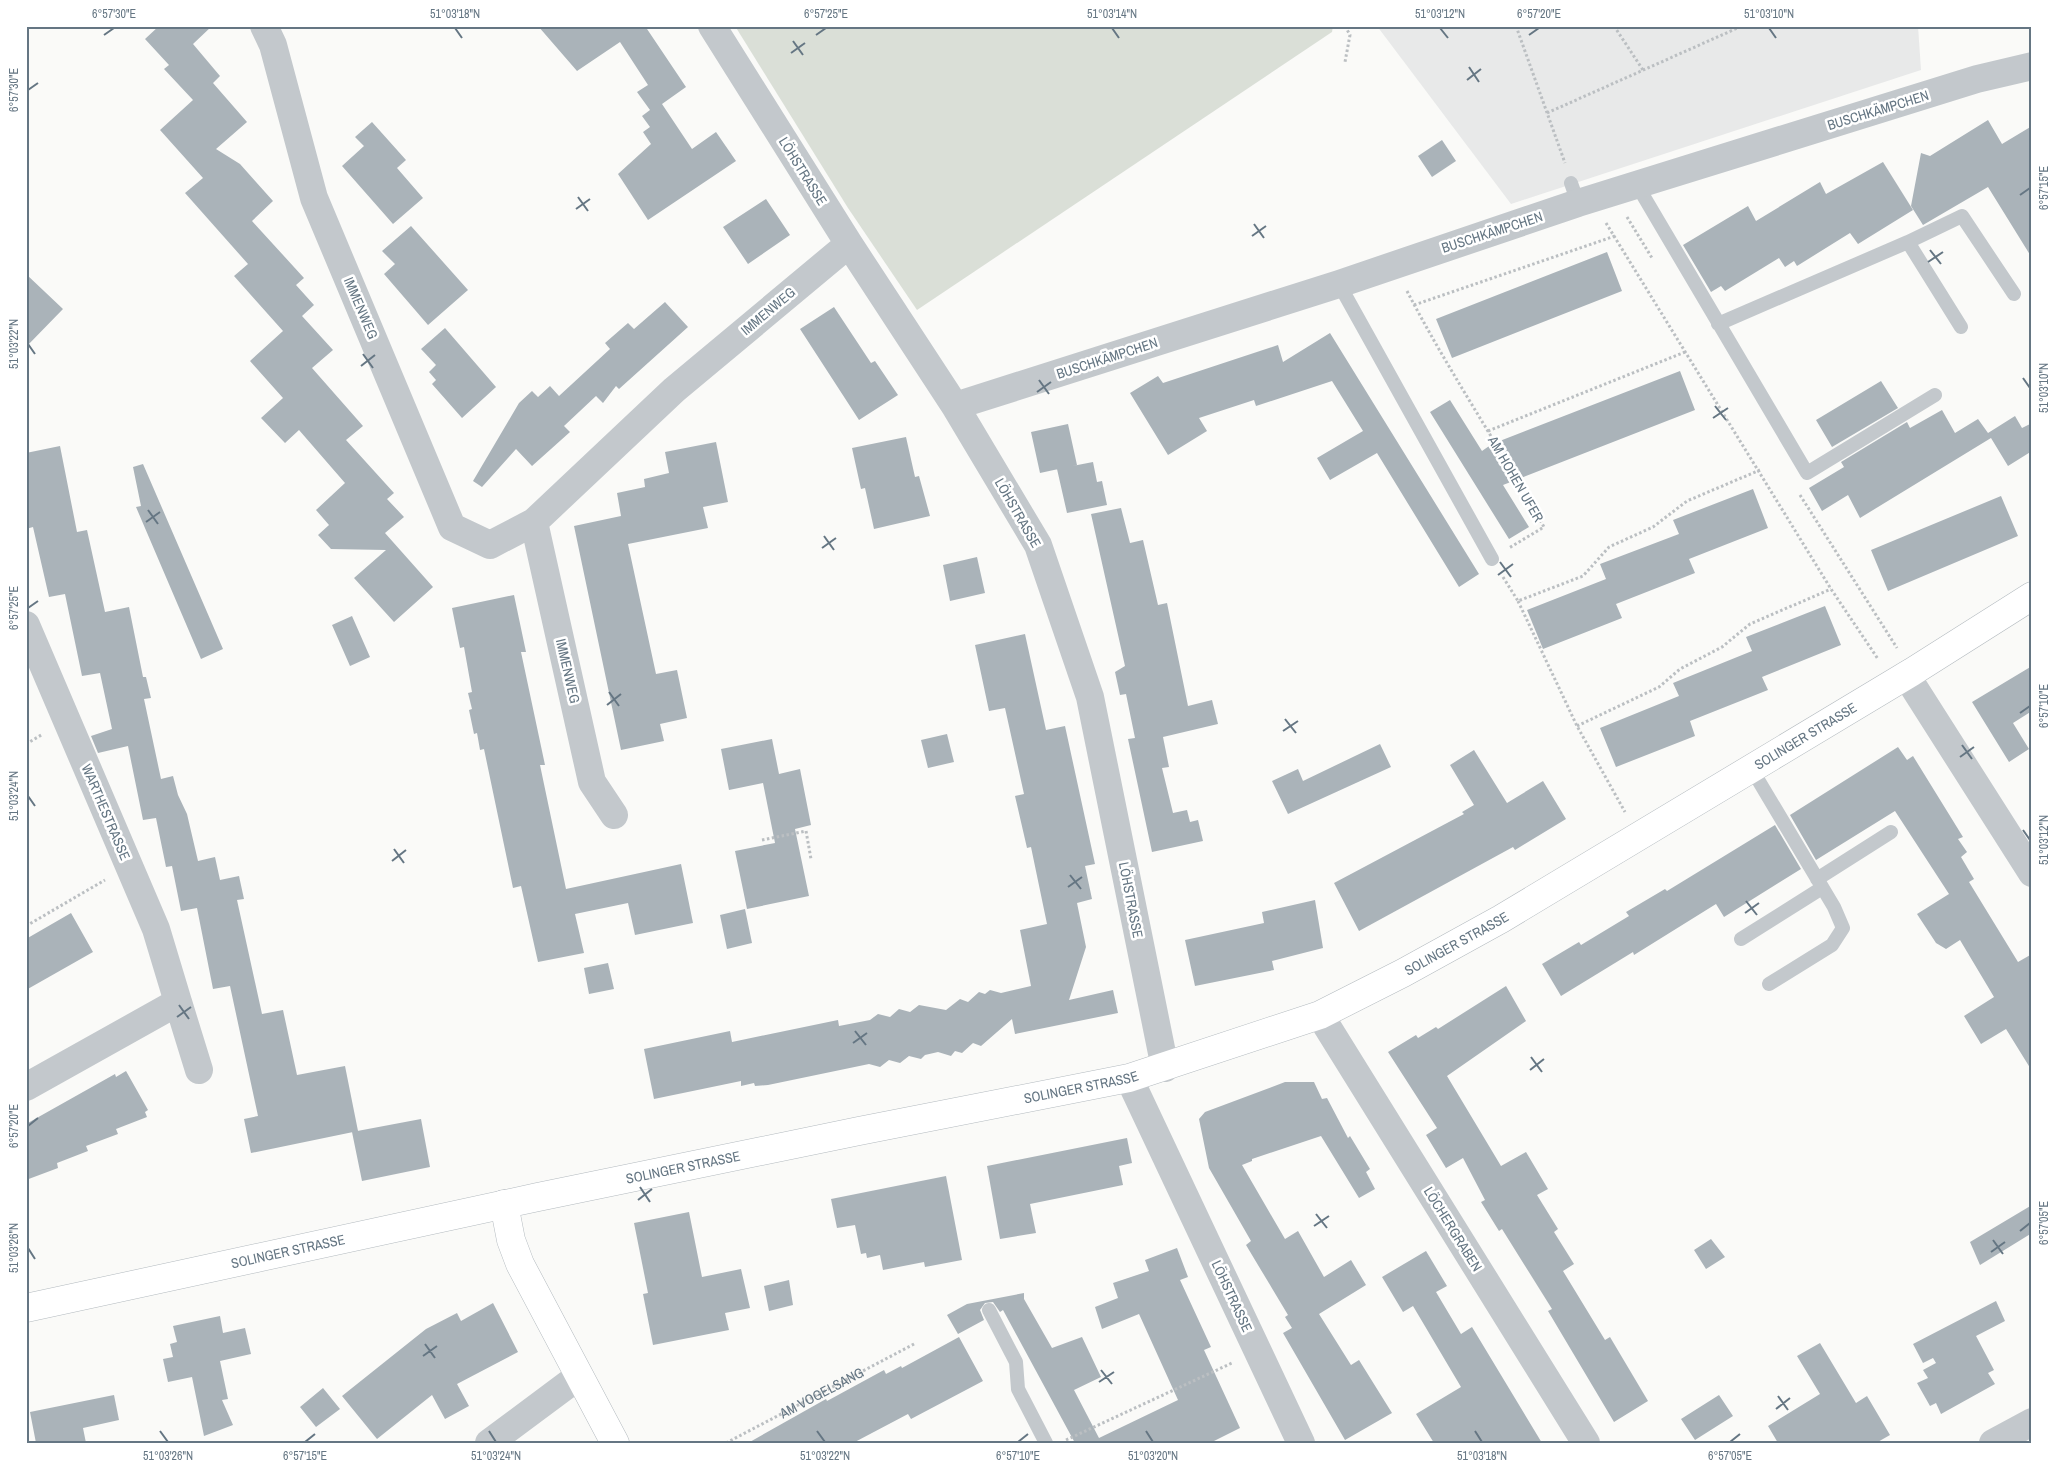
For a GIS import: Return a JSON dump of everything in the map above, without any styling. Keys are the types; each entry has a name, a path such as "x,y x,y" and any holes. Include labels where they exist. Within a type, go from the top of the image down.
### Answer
{"main road":[{"name":"SOLINGER STRASSE","path":"26,1308 504,1204 1129,1078 1165,1068 1320,1015 1403,974 1501,920 1900,679 2032,596"},
{"path":"504,1204 511,1240 520,1264 615,1443"}],"street":[{"name":"IMMENWEG","path":"264,26 273,45 314,198 452,527 490,545 534,522 674,390 849,244"},
{"name":"LÖHSTRASSE","path":"712,26 849,244 955,406 1038,545 1090,697 1165,1068"},
{"name":"BUSCHKÄMPCHEN","path":"955,406 1339,284 1580,195 1637,186 1977,79 2032,66"},
{"name":"IMMENWEG","path":"534,522 592,782 614,815"},
{"name":"WARTHESTRASSE","path":"26,625 156,929 199,1070"},
{"path":"1900,679 2032,873"},
{"path":"26,1087 178,1002"},
{"name":"LÖCHERGRABEN","path":"1320,1015 1586,1443"},
{"name":"LÖHSTRASSE","path":"1129,1078 1301,1443"},
{"path":"489,1443 579,1376"},
{"path":"1993,1443 2032,1422"}],"lane":[{"path":"1637,186 1807,473 1935,395"},
{"path":"1718,324 1908,242 1962,216 2014,294"},
{"path":"1908,242 1961,327"},
{"path":"1339,284 1492,559"},
{"path":"1752,768 1843,928 1832,945 1769,984"},
{"path":"1740,939 1891,832"},
{"path":"988,1310 1016,1362 1018,1389 1046,1443"}],"path":[{"path":"1345,26 1350,35 1345,62"},
{"path":"1516,26 1547,113 1580,195 1615,236 1832,589 1900,679"},
{"path":"1614,26 1643,70"},
{"path":"1547,113 1742,26"},
{"path":"1414,305 1615,236"},
{"name":"AM HOHEN UFER","path":"1392,264 1544,527 1492,559"},
{"name":"AM HOHEN UFER","path":"1488,431 1686,352"},
{"path":"1518,601 1583,576 1609,547 1653,527 1687,501 1760,470"},
{"path":"1492,559 1518,601 1577,726 1639,838"},
{"path":"1577,726 1659,687 1680,669 1722,648 1750,624 1832,589"},
{"path":"762,840 806,832 811,859"},
{"path":"26,926 100,885"},
{"name":"AM VOGELSANG","path":"726,1443 916,1343"},
{"path":"1061,1443 1258,1351"}],"shaded area":[{"path":"735,26 1333,26 1332,32 917,310 848,208"},
{"path":"1377,26 1918,26 1921,70 1511,204"}],"building":[{"path":"159,26 212,26 193,44 220,76 213,83 247,122 216,149 240,164 273,201 252,221 304,278 296,285 314,305 302,316 333,350 312,368 363,426 346,440 394,493 387,499 404,517 385,533 433,587 394,622 354,578 386,550 331,549 318,535 329,525 316,510 345,483 299,430 285,443 261,418 283,398 250,361 283,331 234,276 248,264 185,193 203,178 160,130 193,100 164,69 169,65 145,39"},
{"path":"538,26 645,26 686,87 662,104 692,149 716,132 736,161 648,220 618,174 651,144 643,132 650,127 642,116 650,110 637,92 648,85 620,42 577,71"},
{"path":"1988,120 2002,144 2032,126 2032,258 1988,187 1923,225 1911,206 1921,153 1930,156"},
{"path":"372,122 406,160 397,168 423,198 393,224 342,166 364,146 355,137"},
{"path":"1442,140 1456,161 1432,177 1418,156"},
{"path":"1883,162 1913,210 1858,244 1850,233 1797,266 1794,261 1785,267 1779,258 1725,291 1721,286 1711,292 1683,245 1748,206 1756,221 1820,182 1826,194"},
{"path":"766,199 790,235 748,264 723,227"},
{"path":"411,226 468,290 428,325 384,274 395,264 382,251"},
{"path":"1607,252 1622,291 1452,358 1436,319"},
{"path":"26,274 63,309 26,347"},
{"path":"665,302 688,327 619,389 616,386 603,403 596,396 564,426 570,432 532,466 516,449 482,487 473,481 519,403 532,391 538,397 550,386 559,396 610,349 605,343 628,323 634,329"},
{"path":"834,307 871,363 875,361 898,395 859,420 800,329"},
{"path":"445,328 496,387 462,418 432,384 436,380 429,372 436,365 421,349"},
{"path":"1330,333 1479,574 1459,587 1377,453 1330,480 1317,458 1363,431 1332,381 1256,406 1254,400 1199,418 1207,431 1168,455 1130,393 1158,376 1163,383 1278,345 1283,362"},
{"path":"1680,371 1695,410 1503,485 1529,527 1509,539 1430,412 1450,400 1482,451 1492,444"},
{"path":"1881,381 1898,408 1832,447 1816,420"},
{"path":"1942,410 1955,433 1978,419 1988,433 2015,416 2022,428 2032,423 2032,451 2008,466 1991,438 1860,518 1848,495 1822,511 1809,488 1844,467 1841,462 1907,422 1910,428"},
{"path":"1068,424 1077,465 1040,473 1031,432"},
{"path":"906,437 915,477 919,476 930,516 874,529 865,488 861,489 852,448"},
{"path":"716,442 728,502 703,507 708,528 628,544 656,674 677,670 687,718 660,724 664,741 621,750 574,526 621,516 617,493 645,487 644,479 669,473 665,452"},
{"path":"60,446 77,532 87,530 105,612 129,607 143,677 146,677 151,698 144,699 161,779 173,776 178,795 187,814 198,861 215,857 220,880 239,876 244,899 237,900 262,1014 283,1010 297,1075 345,1066 358,1131 251,1153 244,1119 258,1116 230,986 213,989 197,908 181,911 172,866 166,867 156,818 143,820 128,746 98,753 91,736 112,729 100,673 82,676 65,594 49,597 33,527 26,529 26,453"},
{"path":"1093,462 1097,482 1102,481 1107,505 1067,513 1057,469"},
{"path":"143,464 223,649 201,659 136,507 141,506 133,467"},
{"path":"1753,489 1768,528 1689,559 1695,573 1616,604 1622,618 1543,649 1527,610 1606,579 1600,564 1679,534 1673,520"},
{"path":"2001,496 2018,536 1888,591 1871,550"},
{"path":"1121,508 1130,543 1143,540 1158,605 1167,603 1188,706 1212,700 1218,724 1163,737 1169,767 1162,768 1173,813 1187,810 1190,822 1198,820 1203,841 1152,852 1128,739 1135,738 1126,694 1120,695 1115,672 1125,666 1091,514"},
{"path":"977,557 985,593 950,601 943,565"},
{"path":"514,595 526,652 521,652 545,765 540,765 566,889 681,864 693,923 635,935 628,903 575,914 584,953 538,962 521,886 513,888 484,749 480,750 477,733 474,734 469,710 472,709 468,693 472,692 464,647 460,648 452,608"},
{"path":"1825,606 1841,645 1762,677 1768,690 1690,721 1695,736 1616,767 1600,728 1679,696 1673,683 1752,651 1746,637"},
{"path":"352,616 370,657 350,666 332,625"},
{"path":"1025,634 1046,730 1065,726 1095,864 1085,866 1092,899 1077,903 1086,947 1069,1000 1113,990 1118,1013 1015,1034 1012,1019 981,1046 973,1043 962,1053 955,1051 951,1056 938,1052 925,1055 921,1059 909,1056 900,1063 889,1060 880,1067 869,1064 768,1085 755,1086 754,1083 741,1086 741,1081 654,1099 644,1049 730,1031 732,1042 838,1020 839,1026 870,1020 878,1014 890,1017 899,1009 910,1012 919,1005 946,1010 960,999 968,1002 979,992 985,994 990,990 1001,993 1031,986 1020,930 1047,924 1031,847 1027,848 1015,796 1024,794 1005,708 989,711 975,645"},
{"path":"2032,666 2032,711 2013,723 2029,749 2009,762 1972,702"},
{"path":"947,734 954,762 928,768 921,740"},
{"path":"772,739 779,774 800,769 811,825 795,829 809,896 747,909 735,851 775,843 763,783 729,790 721,749"},
{"path":"1380,744 1391,767 1288,814 1272,781 1298,769 1303,781"},
{"path":"1898,747 1907,760 1913,756 1963,837 1958,839 1967,852 1961,857 1974,879 1969,882 2018,962 2032,954 2032,1071 2006,1029 1981,1044 1964,1016 1994,997 1960,940 1946,949 1936,943 1917,914 1949,894 1895,811 1816,860 1790,815"},
{"path":"1474,750 1507,803 1543,781 1566,819 1515,850 1513,847 1359,931 1334,883 1464,814 1462,812 1474,805 1450,765"},
{"path":"1775,825 1801,869 1724,917 1716,904 1634,955 1633,952 1561,996 1542,964 1579,942 1581,945 1629,916 1626,912 1665,889 1667,891"},
{"path":"1315,900 1323,948 1272,961 1274,970 1195,986 1185,940 1264,923 1262,912"},
{"path":"745,909 752,943 727,949 720,915"},
{"path":"71,913 93,952 26,990 26,939"},
{"path":"608,963 614,989 589,994 584,968"},
{"path":"1506,986 1526,1021 1447,1076 1501,1166 1526,1152 1548,1189 1537,1195 1558,1229 1554,1232 1574,1264 1563,1271 1605,1340 1610,1337 1648,1401 1614,1422 1548,1311 1552,1309 1502,1229 1499,1231 1481,1202 1485,1200 1463,1158 1446,1168 1426,1135 1437,1128 1388,1052 1416,1035 1418,1038 1436,1027 1438,1029"},
{"path":"126,1071 148,1110 145,1112 147,1117 116,1129 118,1134 86,1146 88,1151 57,1163 58,1168 26,1180 26,1124 115,1074 116,1077"},
{"path":"1285,1082 1314,1082 1322,1099 1327,1098 1348,1138 1350,1136 1370,1169 1366,1172 1375,1189 1359,1198 1321,1136 1252,1159 1252,1161 1242,1165 1285,1239 1298,1231 1324,1277 1351,1260 1366,1285 1319,1314 1351,1365 1359,1360 1392,1413 1345,1440 1283,1333 1292,1328 1285,1317 1288,1315 1246,1245 1251,1241 1209,1168 1199,1119 1205,1112"},
{"path":"421,1119 430,1167 362,1181 352,1132"},
{"path":"1127,1138 1132,1163 1119,1166 1123,1185 1030,1204 1036,1233 1000,1239 987,1166"},
{"path":"946,1176 962,1260 925,1267 924,1262 883,1270 880,1255 867,1258 866,1253 861,1254 855,1225 837,1228 831,1199"},
{"path":"2032,1205 2032,1233 1980,1265 1970,1242"},
{"path":"689,1212 702,1277 741,1269 750,1308 725,1313 729,1330 653,1345 643,1294 648,1293 634,1223"},
{"path":"1711,1239 1725,1257 1706,1269 1694,1250"},
{"path":"1177,1248 1188,1277 1180,1280 1211,1347 1204,1350 1240,1428 1210,1443 1075,1443 1003,1310 1000,1312 993,1302 985,1303 980,1310 984,1320 958,1334 947,1315 967,1304 1024,1293 1024,1299 1052,1348 1082,1337 1101,1377 1074,1390 1099,1438 1178,1400 1139,1314 1102,1329 1095,1307 1118,1298 1113,1283 1149,1271 1145,1260"},
{"path":"1426,1251 1447,1286 1436,1292 1461,1334 1472,1327 1542,1443 1434,1443 1416,1414 1461,1387 1413,1306 1403,1312 1382,1277"},
{"path":"789,1280 793,1305 769,1311 764,1286"},
{"path":"1996,1301 2005,1321 1976,1336 1994,1370 1988,1373 1995,1384 1941,1414 1936,1403 1930,1406 1917,1383 1928,1378 1923,1370 1936,1363 1933,1358 1923,1363 1913,1344"},
{"path":"493,1303 518,1352 457,1384 469,1406 445,1419 432,1395 377,1439 342,1396 426,1329 457,1313 461,1321"},
{"path":"220,1316 223,1333 245,1328 251,1354 220,1361 228,1399 222,1400 233,1425 204,1436 192,1377 168,1382 163,1359 173,1357 170,1344 177,1342 173,1326"},
{"path":"959,1337 983,1381 911,1419 908,1414 853,1443 748,1443 826,1399 827,1401 884,1370 886,1374 901,1366 902,1368"},
{"path":"1820,1343 1856,1403 1867,1396 1890,1435 1876,1443 1778,1443 1768,1426 1820,1394 1797,1356"},
{"path":"323,1388 340,1409 316,1427 300,1407"},
{"path":"114,1395 119,1420 83,1428 86,1443 36,1443 30,1412"},
{"path":"1719,1395 1733,1416 1695,1440 1681,1419"}]}
